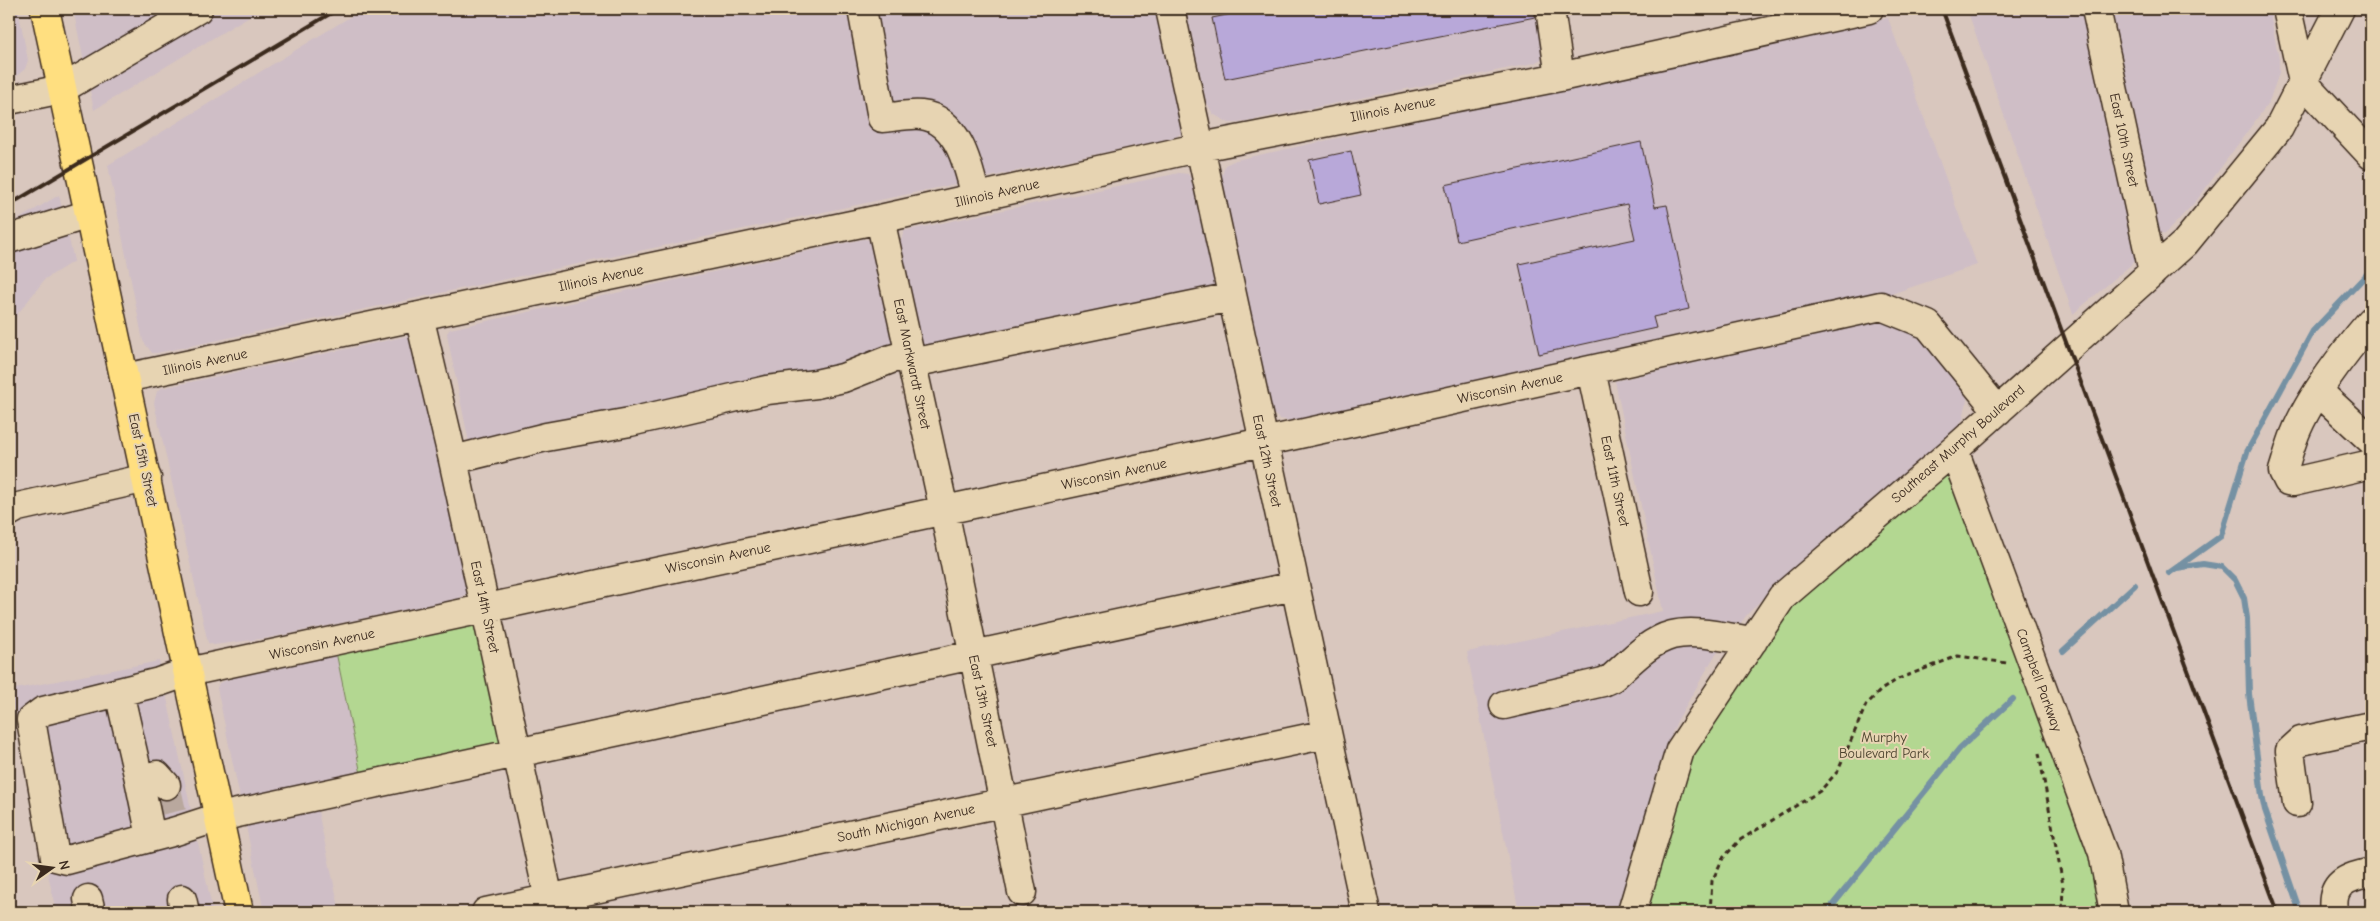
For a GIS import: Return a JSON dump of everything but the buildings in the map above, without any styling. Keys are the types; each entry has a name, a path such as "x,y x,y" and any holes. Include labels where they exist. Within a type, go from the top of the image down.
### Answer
{"main road":[{"name":"East 15th Street","path":"45,9 239,912"}],"street":[{"path":"9,100 62,89 198,9"},
{"path":"862,9 882,118 924,115 938,121 951,132 967,163 976,198"},
{"name":"East 12th Street","path":"1170,9 1201,147 1262,442 1366,912"},
{"path":"1550,9 1560,77"},
{"name":"Illinois Avenue","path":"125,378 880,219 1201,147 1560,77 1867,9"},
{"name":"East 10th Street","path":"2096,9 2152,272"},
{"path":"2287,9 2303,82 2370,152"},
{"name":"Southeast Murphy Boulevard","path":"1632,912 1680,750 1782,597 1954,450 2186,243 2279,128 2340,9"},
{"path":"9,239 89,214"},
{"name":"East Markwardt Street","path":"880,219 944,510"},
{"path":"453,460 546,436 630,422 767,390 834,380 911,358 1232,297"},
{"name":"Wisconsin Avenue","path":"167,828 67,860 56,857 31,720 43,711 188,672 1262,442 1880,306 1928,325 1998,410"},
{"name":"East 14th Street","path":"419,316 453,460 517,753 535,905"},
{"path":"2371,322 2350,345 2318,392 2295,433 2283,471 2285,477 2293,482 2371,464"},
{"name":"East 11th Street","path":"1591,370 1639,592"},
{"path":"2318,392 2371,440"},
{"name":"Campbell Parkway","path":"1954,450 2103,853 2114,912"},
{"path":"9,512 18,507 147,478"},
{"name":"East 13th Street","path":"944,510 1022,892"},
{"path":"119,692 139,779 167,828 1294,586"},
{"path":"1504,705 1603,682 1612,678 1658,642 1670,636 1694,634 1753,641"},
{"path":"2297,803 2290,750 2301,741 2371,726"},
{"name":"South Michigan Avenue","path":"486,912 535,905 1326,734"},
{"path":"139,779 157,774 166,785"},
{"path":"2334,912 2332,900 2338,886 2350,877 2369,873"}],"path":[{"path":"1710,912 1712,881 1723,858 1740,840 1820,791 1838,771 1866,705 1882,690 1898,679 1958,656 2013,664"},
{"path":"2037,743 2063,885 2062,912"}],"shaded area":[{"path":"9,9 18,9 28,60 25,69 9,82"},
{"path":"73,9 261,9 94,110"},
{"path":"363,9 1160,9 1184,128 1182,133 1173,138 152,353 143,341 108,165"},
{"path":"1186,9 1542,9 1545,57 1534,63 1238,123 1229,123 1213,114 1206,101"},
{"path":"1967,9 2086,9 2140,257 2073,314"},
{"path":"2110,9 2269,9 2279,59 2279,73 2269,102 2197,200 2164,235 2158,231"},
{"path":"1888,18 1977,265 1888,295 1292,421 1280,419 1272,413 1221,180 1225,165 1236,160"},
{"path":"1179,173 1188,174 1193,182 1220,307 926,367 900,244 904,231"},
{"path":"59,195 74,261 45,279 9,325 9,225"},
{"path":"864,239 871,240 902,372 474,467 448,340 447,333 450,329"},
{"path":"1891,322 1922,337 1964,390 1967,400 1963,419 1956,429 1773,587 1746,616 1714,657 1677,721 1662,757 1617,912 1519,912 1467,652 1663,611 1615,381 1871,323"},
{"path":"415,336 470,589 468,594 457,599 268,638 214,645 208,643 154,403 157,391 162,388"},
{"path":"336,652 362,779 313,789 340,912 264,912 217,688 219,683 269,665"},
{"path":"159,661 213,912 56,912 10,690"}],"green space":[{"name":"Murphy Boulevard Park","path":"1954,450 2114,912 1632,912 1680,750 1782,597"},
{"path":"472,625 478,629 505,747 362,779 336,652"}],"waterway":[{"path":"2169,573 2221,536 2247,452 2313,331 2371,270"},
{"path":"2177,568 2203,564 2222,567 2235,580 2244,598 2247,618 2249,694 2262,796 2265,810 2300,912"},
{"path":"2063,651 2135,585"},
{"path":"1827,912 1960,748 2013,699"}],"tunnel":[{"path":"166,785 173,816"}],"railway":[{"path":"9,205 338,9"},
{"path":"1942,9 2278,912"}]}
